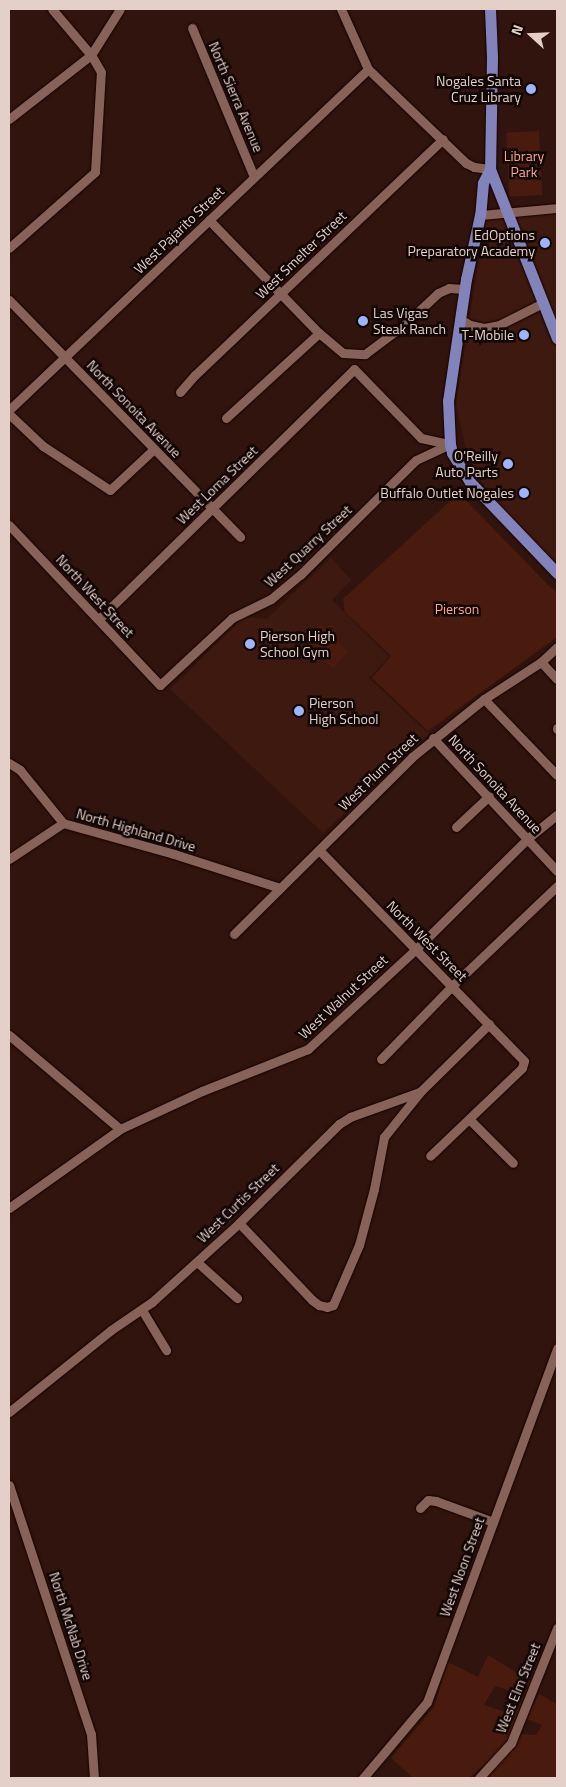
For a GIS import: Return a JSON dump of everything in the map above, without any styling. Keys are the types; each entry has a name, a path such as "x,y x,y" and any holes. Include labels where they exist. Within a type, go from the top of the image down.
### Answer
{"main road":[{"path":"490,9 492,49 490,169 483,183 480,215 464,289 448,401 450,444 452,453 470,482 557,573"},
{"path":"490,169 497,182 506,212 557,338"}],"street":[{"path":"9,248 95,172 101,72 90,55 52,9"},
{"path":"9,119 90,55 120,9"},
{"path":"341,9 368,69 466,163 474,167 490,169"},
{"name":"North Sierra Avenue","path":"192,28 254,177"},
{"name":"West Pajarito Street","path":"9,412 368,69"},
{"name":"West Smelter Street","path":"180,392 443,139"},
{"path":"480,215 557,208"},
{"path":"209,220 319,333 343,353 364,354 405,324 438,293 449,288 464,289"},
{"name":"North Sonoita Avenue","path":"9,300 240,537"},
{"path":"460,319 470,325 484,328 499,325 543,304"},
{"path":"226,418 319,333"},
{"name":"West Loma Street","path":"99,619 354,369 420,438 450,444"},
{"path":"9,412 43,446 110,490 154,449"},
{"name":"West Quarry Street","path":"160,685 232,618 271,599 300,575 416,460 450,444"},
{"name":"North West Street","path":"9,525 160,685"},
{"name":"West Plum Street","path":"234,934 433,738 484,699 542,662 557,647"},
{"path":"542,662 557,679"},
{"path":"484,699 557,775"},
{"name":"North Sonoita Avenue","path":"433,738 489,796 557,872"},
{"name":"North Highland Drive","path":"9,763 20,770 63,823 174,854 280,888"},
{"path":"456,827 489,796"},
{"name":"West Walnut Street","path":"9,1208 120,1129 202,1091 301,1054 415,950 527,839 557,815"},
{"path":"9,859 63,823"},
{"name":"North West Street","path":"319,850 524,1061 522,1068 468,1119"},
{"path":"381,1059 452,986 556,887"},
{"name":"West Curtis Street","path":"9,1412 112,1330 142,1310 197,1262 339,1124 350,1117 420,1092 489,1024"},
{"path":"9,1035 120,1129"},
{"path":"238,1223 312,1300 319,1305 327,1307 332,1305 359,1244 384,1137 420,1092"},
{"path":"430,1156 468,1119 513,1162"},
{"path":"197,1262 237,1298"},
{"path":"142,1310 166,1350"},
{"name":"West Noon Street","path":"363,1778 427,1702 557,1348"},
{"name":"North McNab Drive","path":"9,1485 91,1734 94,1778"},
{"path":"420,1508 428,1500 436,1500 493,1522"},
{"name":"West Elm Street","path":"479,1778 511,1742 557,1628"}],"shaded area":[{"path":"557,211 557,564 508,517 469,465 456,403 485,220"},
{"name":"Pierson High School","path":"331,557 351,580 332,600 389,657 369,678 429,734 323,833 170,689 244,617 267,619"}],"green space":[{"name":"Library Park","path":"539,131 542,195 509,197 506,133"},
{"name":"Pierson","path":"459,493 557,592 557,637 428,731 372,678 391,656 345,612 343,599"},
{"path":"320,624 349,652 333,668 304,641"},
{"path":"488,1655 532,1682 530,1688 513,1684 514,1692 495,1686 484,1705 508,1713 518,1689 526,1691 507,1741 490,1760 469,1778 413,1778 391,1758 434,1707 448,1662 478,1677"},
{"path":"539,1694 557,1704 557,1778 488,1778 522,1734 536,1735 542,1725 526,1719"}],"place":[{"name":"Nogales Santa Cruz Library","path":"531,89"},
{"name":"EdOptions Preparatory Academy","path":"545,243"},
{"name":"Las Vigas Steak Ranch","path":"363,321"},
{"name":"T-Mobile","path":"524,335"},
{"name":"O'Reilly Auto Parts","path":"508,464"},
{"name":"Buffalo Outlet Nogales","path":"524,493"},
{"name":"Pierson High School Gym","path":"250,644"},
{"name":"Pierson High School","path":"299,711"}]}
